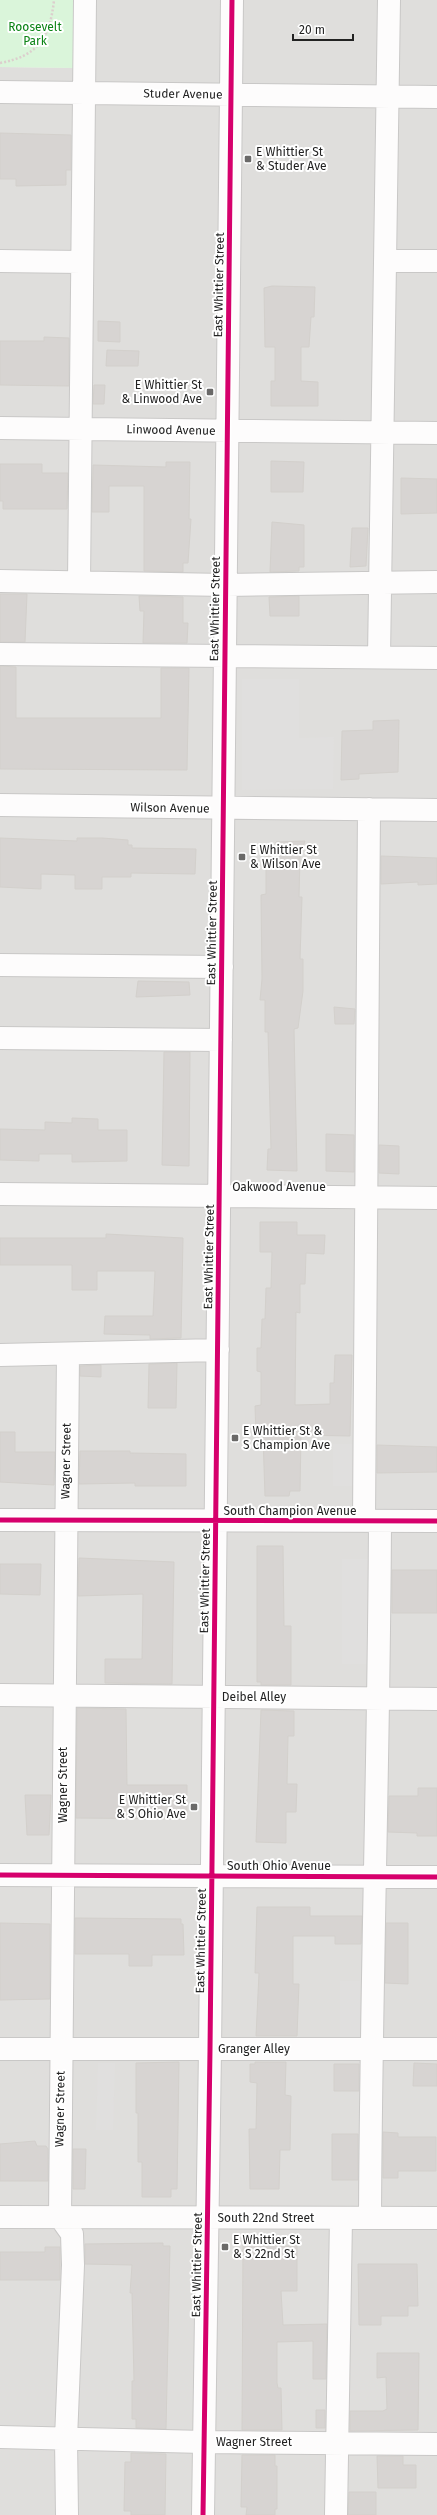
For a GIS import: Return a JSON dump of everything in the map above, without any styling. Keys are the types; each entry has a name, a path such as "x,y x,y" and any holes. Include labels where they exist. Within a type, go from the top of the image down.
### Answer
{"street":[{"path":"79,582 81,262 85,0"},
{"name":"East Whittier Street","path":"203,2515 210,2050 232,0"},
{"path":"379,657 384,433 389,0"},
{"name":"Studer Avenue","path":"0,92 437,96"},
{"path":"0,261 81,262"},
{"path":"386,261 437,261"},
{"name":"Linwood Avenue","path":"0,428 437,433"},
{"path":"0,581 226,585 437,582"},
{"path":"0,654 437,658"},
{"name":"Wilson Avenue","path":"0,805 224,809 437,810"},
{"path":"369,810 368,1197 372,1521 379,1698 371,2049 370,2218"},
{"path":"0,965 222,967"},
{"path":"0,1038 221,1040"},
{"name":"Oakwood Avenue","path":"0,1194 437,1198"},
{"path":"0,1355 218,1350"},
{"name":"Wagner Street","path":"60,2217 68,1354"},
{"name":"South Champion Avenue","path":"0,1520 437,1522"},
{"name":"Deibel Alley","path":"0,1695 64,1694 437,1699"},
{"name":"South Ohio Avenue","path":"0,1875 437,1877"},
{"name":"Granger Alley","path":"0,2049 437,2049"},
{"name":"South 22nd Street","path":"0,2217 437,2218"},
{"path":"60,2217 72,2234 73,2265 66,2439 67,2515"},
{"path":"336,2515 341,2218"},
{"name":"Wagner Street","path":"0,2437 204,2442 437,2444"}],"path":[{"path":"0,63 21,59 34,50 48,29 54,0"}],"shaded area":[{"path":"75,0 437,0 437,2515 0,2515 0,67 74,68"},
{"path":"242,679 299,679 299,738 334,737 333,789 242,790"},
{"path":"333,1444 353,1444 353,1486 333,1486"},
{"path":"342,1559 370,1559 370,1664 342,1664"},
{"path":"340,1981 360,1981 360,2040 340,2040"},
{"path":"98,2063 115,2063 113,2130 96,2130"}],"green space":[{"name":"Roosevelt Park","path":"0,0 75,0 74,68 0,67"}],"building":[{"path":"0,133 71,135 71,170 66,170 66,185 16,186 16,179 0,179"},
{"path":"272,286 315,287 314,317 311,317 309,347 301,347 301,381 318,382 318,406 271,406 271,381 275,381 275,347 265,347 264,288"},
{"path":"98,321 120,322 120,342 98,341"},
{"path":"44,337 69,338 69,386 0,385 0,341 44,341"},
{"path":"107,350 139,351 138,366 106,366"},
{"path":"94,385 105,385 104,404 93,404"},
{"path":"271,461 304,462 303,492 271,492"},
{"path":"166,462 190,462 189,519 191,519 188,563 183,563 183,572 144,571 144,486 109,486 109,512 92,512 93,465 166,467"},
{"path":"0,464 42,464 42,473 68,473 67,509 3,509 3,501 0,501"},
{"path":"401,478 437,479 437,513 401,514"},
{"path":"272,522 304,525 304,567 299,567 299,571 270,572"},
{"path":"352,528 368,528 366,566 350,567"},
{"path":"0,594 27,594 25,642 0,642"},
{"path":"139,596 183,597 183,623 188,623 187,643 143,643 144,611 140,611"},
{"path":"299,596 299,616 270,616 269,597"},
{"path":"0,666 16,667 16,718 161,718 161,668 189,668 187,770 0,769"},
{"path":"399,720 398,772 359,774 359,779 341,780 342,731 373,730 373,721"},
{"path":"0,838 77,841 77,838 102,838 128,840 128,845 132,845 132,848 196,849 195,874 131,873 131,877 102,877 102,889 75,889 75,875 41,874 41,889 0,887"},
{"path":"305,841 300,856 299,897 302,897 300,959 303,959 303,991 298,1028 294,1029 297,1171 267,1170 268,1149 271,1149 268,1032 265,1032 265,1000 260,1000 262,979 261,895 266,894 266,847 275,846 276,842"},
{"path":"381,856 437,858 437,884 418,885 418,882 381,884"},
{"path":"138,981 189,982 190,995 136,997"},
{"path":"334,1007 355,1009 354,1024 335,1024"},
{"path":"164,1052 190,1052 189,1166 162,1165"},
{"path":"72,1118 98,1119 98,1130 127,1130 127,1161 72,1162 72,1154 39,1154 39,1161 0,1160 0,1129 45,1130 45,1122 72,1123"},
{"path":"326,1134 354,1135 354,1172 326,1171"},
{"path":"379,1145 399,1146 399,1174 379,1173"},
{"path":"260,1222 297,1222 297,1235 325,1235 324,1254 306,1253 305,1284 300,1284 300,1313 296,1312 295,1405 330,1404 330,1383 334,1383 335,1355 352,1355 350,1436 301,1435 300,1491 290,1491 289,1496 265,1496 263,1436 256,1436 255,1406 261,1405 261,1372 257,1371 257,1348 261,1348 262,1319 265,1319 266,1288 271,1288 272,1252 260,1252"},
{"path":"106,1234 183,1238 181,1338 150,1339 150,1335 104,1334 105,1316 153,1316 155,1271 97,1271 97,1290 72,1290 72,1265 0,1265 0,1238 106,1238"},
{"path":"177,1363 176,1408 148,1408 149,1364"},
{"path":"101,1365 101,1377 80,1376 80,1366"},
{"path":"0,1432 15,1432 15,1452 55,1452 54,1485 0,1482"},
{"path":"377,1445 437,1447 437,1472 377,1473"},
{"path":"80,1451 130,1451 130,1453 186,1454 186,1486 135,1486 135,1483 79,1484"},
{"path":"257,1546 283,1546 284,1626 291,1626 291,1685 261,1685 261,1682 257,1682"},
{"path":"79,1558 174,1562 172,1684 105,1683 105,1659 142,1659 143,1594 78,1596"},
{"path":"0,1564 41,1564 40,1595 0,1594"},
{"path":"392,1570 437,1570 437,1613 392,1613"},
{"path":"77,1708 126,1709 127,1785 187,1785 187,1819 76,1818"},
{"path":"261,1710 294,1711 294,1736 288,1736 287,1784 297,1784 296,1812 286,1812 286,1843 256,1842"},
{"path":"418,1788 437,1788 437,1836 417,1836 417,1833 388,1832 389,1796 418,1796"},
{"path":"25,1795 51,1795 49,1835 27,1835"},
{"path":"257,1907 310,1907 310,1916 362,1916 361,1944 335,1944 335,1936 293,1936 293,1984 299,1984 297,2036 256,2036 259,1973 255,1973"},
{"path":"75,1918 181,1919 181,1924 183,1924 184,1955 152,1955 152,1966 129,1966 129,1954 75,1954"},
{"path":"0,1923 50,1924 50,1999 0,2000"},
{"path":"386,1923 408,1923 408,1984 385,1983"},
{"path":"179,2062 177,2189 171,2189 171,2197 142,2197 142,2162 138,2162 136,2063"},
{"path":"255,2062 286,2062 285,2095 291,2096 290,2150 280,2150 279,2189 250,2189 249,2129 256,2129 257,2083 250,2082 250,2064 255,2064"},
{"path":"414,2063 437,2064 437,2086 413,2086"},
{"path":"334,2064 359,2064 359,2091 334,2091"},
{"path":"383,2132 398,2133 398,2137 436,2137 436,2171 398,2171 398,2178 383,2178"},
{"path":"332,2134 358,2134 358,2180 332,2180"},
{"path":"35,2141 37,2146 46,2146 48,2149 48,2181 0,2181 0,2144"},
{"path":"73,2149 86,2149 85,2189 73,2189"},
{"path":"281,2241 281,2246 297,2246 297,2291 281,2291 283,2325 327,2324 326,2379 313,2379 313,2341 277,2342 277,2383 278,2388 281,2388 282,2430 242,2430 243,2244 251,2244 252,2242"},
{"path":"163,2243 163,2246 170,2246 166,2429 136,2428 136,2419 132,2419 132,2381 134,2381 132,2293 130,2293 132,2265 85,2264 85,2244"},
{"path":"45,2247 60,2247 60,2280 0,2280 0,2252 45,2252"},
{"path":"358,2264 417,2264 418,2306 408,2306 408,2316 381,2316 381,2325 359,2325"},
{"path":"377,2353 419,2353 418,2430 350,2431 350,2411 383,2411 387,2409 386,2377 377,2378"},
{"path":"316,2410 325,2410 325,2428 316,2428"},
{"path":"131,2453 166,2454 165,2515 131,2515 131,2511 124,2511 125,2462 131,2462"},
{"path":"242,2455 275,2455 275,2466 277,2466 277,2509 275,2509 275,2515 246,2515 247,2507 241,2507"},
{"path":"377,2456 403,2456 403,2465 416,2465 416,2488 378,2488"},
{"path":"349,2492 376,2492 376,2515 348,2515"}],"cycle path":[{"path":"203,2515 210,2050 232,0"},
{"path":"0,1520 437,1521"},
{"path":"0,1875 437,1877"}],"place":[{"name":"E Whittier St & Studer Ave","path":"248,159"},
{"name":"E Whittier St & Linwood Ave","path":"210,392"},
{"name":"E Whittier St & Wilson Ave","path":"242,857"},
{"name":"E Whittier St & S Champion Ave","path":"235,1438"},
{"name":"E Whittier St & S Ohio Ave","path":"194,1807"},
{"name":"E Whittier St & S 22nd St","path":"225,2247"}]}
